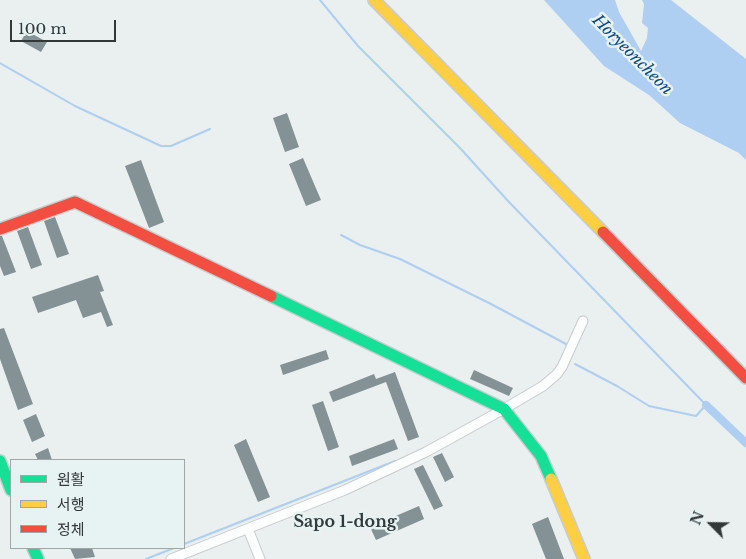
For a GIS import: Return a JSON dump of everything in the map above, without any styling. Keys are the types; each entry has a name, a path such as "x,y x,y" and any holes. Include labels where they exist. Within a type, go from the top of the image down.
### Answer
{"street":[{"path":"374,0 746,378"},
{"path":"0,229 75,202 89,207 504,409 541,456 584,559"},
{"path":"172,559 248,529 390,468 504,409 542,386 557,374 583,321"},
{"path":"0,461 10,487"},
{"path":"248,529 260,559"}],"water":[{"name":"Horyeoncheon","path":"544,0 615,0 619,12 641,51 647,38 648,28 642,23 644,4 642,0 671,0 746,59 746,160 739,153 680,123 649,95 604,66"}],"building":[{"path":"27,31 47,42 41,52 21,41"},
{"path":"287,113 299,147 285,152 273,118"},
{"path":"303,158 321,200 306,206 289,164"},
{"path":"141,160 164,222 149,228 125,166"},
{"path":"55,217 69,254 57,258 44,221"},
{"path":"28,227 42,265 31,269 17,231"},
{"path":"0,236 2,236 16,272 4,276 0,266"},
{"path":"98,275 104,291 100,292 113,325 107,327 101,312 83,318 76,300 38,313 32,297"},
{"path":"4,328 33,404 18,410 0,359 0,329"},
{"path":"326,350 329,359 283,375 280,365"},
{"path":"474,370 513,388 509,396 470,379"},
{"path":"395,372 419,437 408,441 386,382 333,402 329,392 374,374 376,379"},
{"path":"323,401 339,447 328,451 312,405"},
{"path":"36,414 45,436 32,442 23,420"},
{"path":"246,439 270,497 258,502 234,445"},
{"path":"394,439 398,449 352,466 349,456"},
{"path":"48,448 52,459 38,459 35,454"},
{"path":"442,453 454,477 445,482 433,457"},
{"path":"423,465 443,506 434,510 414,469"},
{"path":"419,506 424,519 376,540 370,527"},
{"path":"548,517 564,559 546,559 532,524"},
{"path":"70,549 92,549 95,557 75,559"}],"waterway":[{"path":"320,0 358,46 460,148 508,201 706,405 696,416 649,406 617,386 575,364"},
{"path":"0,63 75,106 161,146 171,146 210,129"},
{"path":"341,235 360,245 400,259 491,304 566,344 567,347"},
{"path":"706,405 746,443"},
{"path":"185,544 395,461"},
{"path":"146,559 171,549"}],"traffic: fast":[{"path":"271,296 504,409 541,456 551,479"},
{"path":"0,461 10,487"},
{"path":"33,549 38,559"}],"traffic: slow":[{"path":"374,0 603,232"},
{"path":"551,479 584,559"}],"traffic: jam":[{"path":"0,229 75,202 271,296"},
{"path":"603,232 746,378"}],"district":[{"name":"Sapo 1-dong","path":"345,522"}]}
